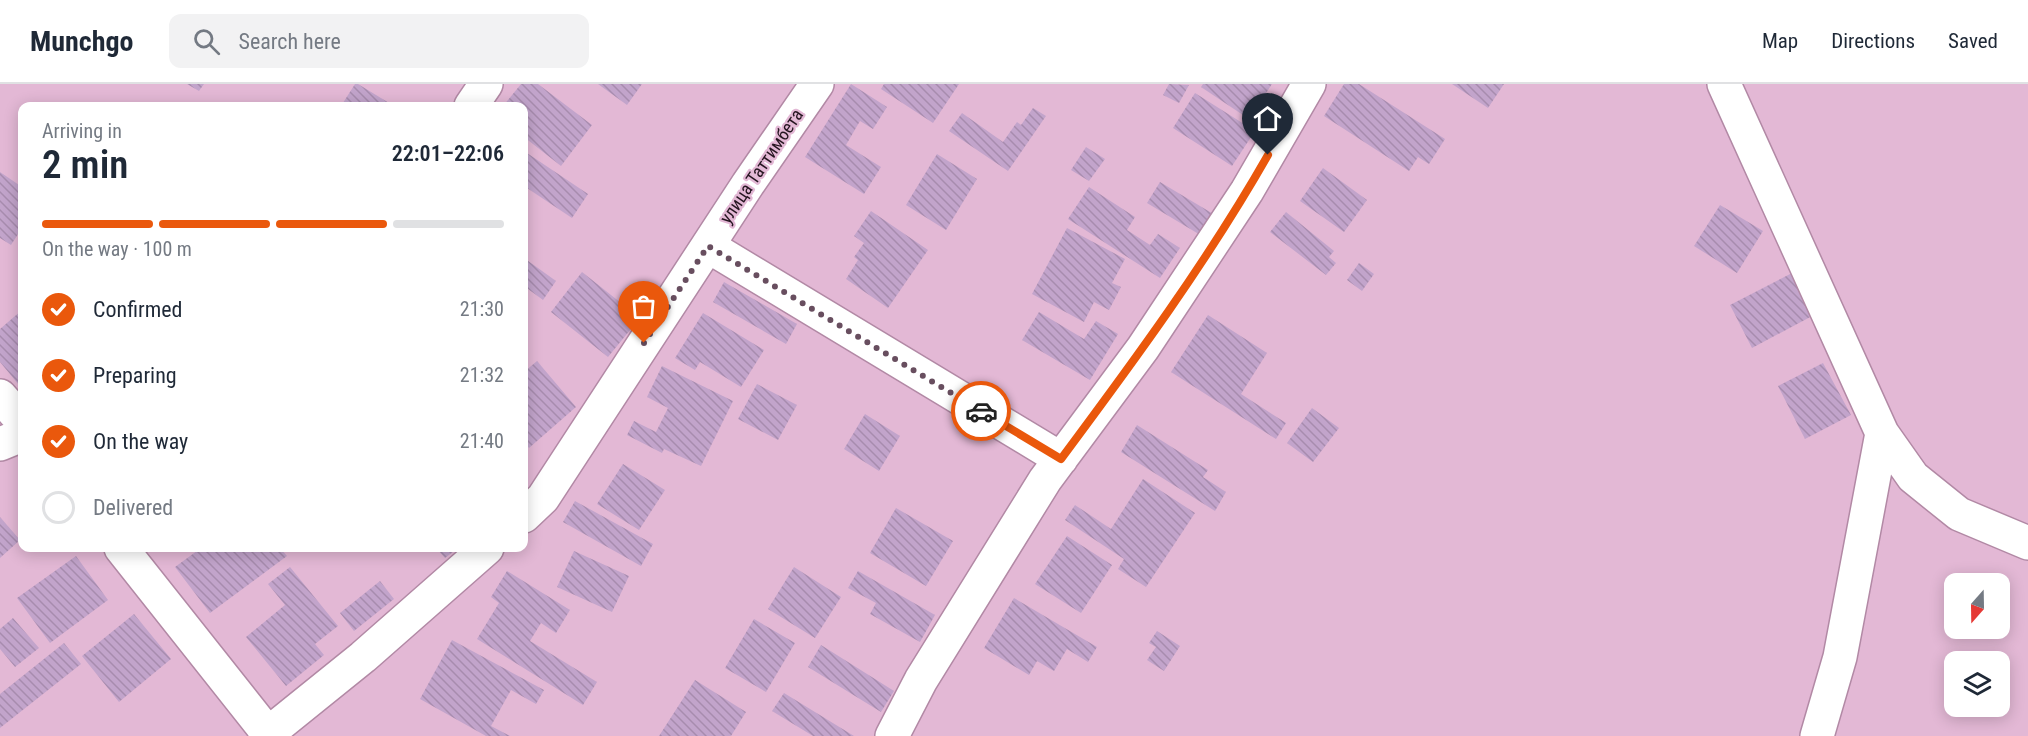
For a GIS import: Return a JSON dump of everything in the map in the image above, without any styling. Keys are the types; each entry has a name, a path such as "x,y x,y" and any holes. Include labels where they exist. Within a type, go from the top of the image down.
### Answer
{"street":[{"path":"474,102 486,84"},
{"name":"улица Таттимбета","path":"528,512 543,498 817,84"},
{"path":"892,736 921,680 1045,480 1143,348 1247,191 1309,84"},
{"path":"1724,84 1882,433 1913,477 1959,514 2028,543"},
{"path":"708,246 1061,459"},
{"path":"0,396 18,416"},
{"path":"1817,736 1840,657 1882,433"},
{"path":"0,444 18,437"},
{"path":"124,552 267,735 363,657 482,552"}],"building":[{"path":"187,84 204,84 199,91"},
{"path":"355,84 358,84 387,102 344,102"},
{"path":"521,84 538,84 592,125 561,166 528,140 528,102 506,102"},
{"path":"598,84 642,84 627,105"},
{"path":"851,84 887,107 873,129 860,121 846,145 881,167 864,194 805,157"},
{"path":"884,84 959,84 933,123 881,89"},
{"path":"1169,84 1189,85 1179,103 1163,95"},
{"path":"1203,84 1272,84 1249,119 1201,87"},
{"path":"1344,84 1359,84 1445,139 1429,164 1418,157 1409,171 1324,116"},
{"path":"1452,84 1504,84 1488,108"},
{"path":"1195,93 1255,131 1232,166 1173,128"},
{"path":"1033,108 1046,116 1008,171 949,131 962,113 1003,142 1017,122 1021,125"},
{"path":"1086,147 1105,159 1089,181 1071,170"},
{"path":"528,154 588,194 572,218 528,189"},
{"path":"937,154 977,179 946,230 906,205"},
{"path":"1323,168 1367,200 1344,232 1300,201"},
{"path":"0,172 18,184 18,234 11,245 0,238"},
{"path":"1160,182 1215,215 1202,236 1147,203"},
{"path":"1089,187 1135,217 1127,230 1150,245 1158,234 1180,248 1160,278 1068,219"},
{"path":"1720,205 1763,231 1737,273 1694,246"},
{"path":"871,211 928,250 888,308 846,279 858,260 854,257 864,243 854,236"},
{"path":"1286,212 1334,251 1329,257 1336,263 1326,275 1270,232"},
{"path":"1067,228 1125,259 1112,283 1121,287 1109,310 1094,302 1084,322 1032,294"},
{"path":"528,261 556,281 543,300 528,289"},
{"path":"1359,263 1374,274 1362,291 1347,280"},
{"path":"582,272 640,318 608,357 551,312"},
{"path":"1792,273 1814,315 1752,348 1730,305"},
{"path":"724,282 797,324 786,344 713,302"},
{"path":"1039,312 1084,339 1096,321 1118,334 1090,380 1022,340"},
{"path":"18,313 18,384 0,362 0,329"},
{"path":"703,313 764,350 741,387 700,362 695,370 675,358"},
{"path":"1208,315 1267,353 1241,394 1286,423 1276,439 1171,372"},
{"path":"537,361 576,407 529,448 528,447 528,369"},
{"path":"1823,363 1851,415 1805,439 1778,386"},
{"path":"662,366 733,401 701,466 664,449 662,453 627,435 634,421 656,432 668,408 647,397"},
{"path":"757,384 797,405 778,440 738,419"},
{"path":"1312,408 1339,428 1313,462 1287,443"},
{"path":"865,414 900,436 879,471 844,449"},
{"path":"1137,425 1208,470 1203,477 1226,492 1215,511 1121,452"},
{"path":"623,464 665,490 639,530 597,504"},
{"path":"1143,479 1195,513 1146,587 1118,569 1124,559 1065,520 1075,505 1111,529"},
{"path":"575,501 653,544 641,566 563,522"},
{"path":"896,508 953,541 926,586 870,553"},
{"path":"0,517 18,538 18,542 0,558"},
{"path":"1067,536 1112,565 1081,613 1035,584"},
{"path":"574,551 629,576 612,612 557,587"},
{"path":"196,552 284,552 287,556 210,613 175,567"},
{"path":"440,552 453,552 445,558"},
{"path":"76,556 108,600 50,643 17,598"},
{"path":"290,567 338,626 315,644 324,655 286,686 246,637 285,605 268,584"},
{"path":"794,567 841,597 815,638 768,609"},
{"path":"507,571 570,610 556,633 541,623 530,641 597,682 583,705 477,639 499,603 491,597"},
{"path":"858,571 935,615 920,642 870,614 876,603 848,588"},
{"path":"380,581 394,599 354,631 340,613"},
{"path":"1014,598 1097,647 1088,662 1067,649 1054,671 1037,661 1029,675 984,648"},
{"path":"134,614 171,659 119,702 82,656"},
{"path":"13,618 39,648 15,667 0,649 0,629"},
{"path":"754,619 795,643 766,692 725,668"},
{"path":"1157,631 1180,646 1164,671 1147,660 1156,647 1149,643"},
{"path":"452,640 544,690 536,704 511,690 491,726 510,736 486,736 420,699"},
{"path":"64,643 81,664 0,728 0,694"},
{"path":"821,645 894,691 881,712 808,667"},
{"path":"695,680 746,712 731,736 659,736"},
{"path":"784,693 854,736 813,736 772,711"}],"way so far":[{"path":"644,343 708,246 981,411"}],"route":[{"path":"981,411 1061,459 1143,348 1247,191 1268,155"}]}
